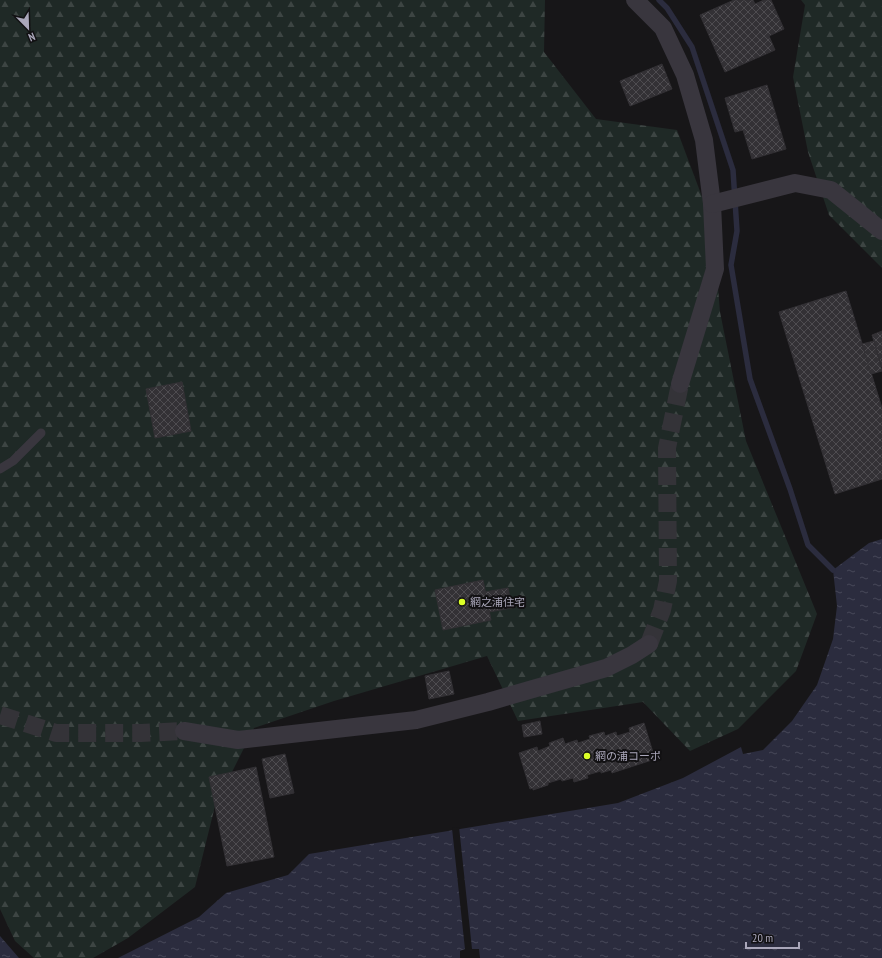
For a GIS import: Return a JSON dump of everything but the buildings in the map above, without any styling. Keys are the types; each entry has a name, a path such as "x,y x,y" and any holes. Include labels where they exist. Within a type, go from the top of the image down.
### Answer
{"street":[{"path":"636,0 663,28 685,75 696,108 704,140 712,204 715,268 680,384"},
{"path":"712,204 795,182 831,190 882,231"},
{"path":"184,730 238,740 416,720 488,702 606,668 632,655 649,644"}],"lane":[{"path":"0,469 13,462 41,433"}],"green space":[{"path":"0,0 545,0 544,52 596,119 677,130 713,226 720,312 746,441 817,614 796,671 738,729 690,751 643,702 518,721 487,656 334,701 254,728 215,806 195,887 128,938 93,958 34,958 15,941 0,909"},
{"path":"801,0 882,0 882,268 829,215 808,152 793,77 805,5"}],"water":[{"path":"882,539 882,958 118,958 199,917 226,893 288,875 309,854 618,803 683,778 741,747 743,754 763,750 792,721 817,685 833,639 837,606 833,570 869,543"},
{"path":"0,936 19,958 0,958"}],"pier":[{"path":"459,827 472,949 479,949 480,958 460,958 460,951 465,949 452,828"}],"waterway":[{"path":"659,0 667,8 692,47 733,170 737,231 731,265 750,379 790,489 808,545 833,570"}],"tunnel":[{"path":"649,644 662,610 668,581 667,448 680,384"},
{"path":"0,715 56,733 141,733 184,731"}],"place":[{"name":"網之浦住宅","path":"462,602"},
{"name":"網の浦コーポ","path":"587,756"}]}
